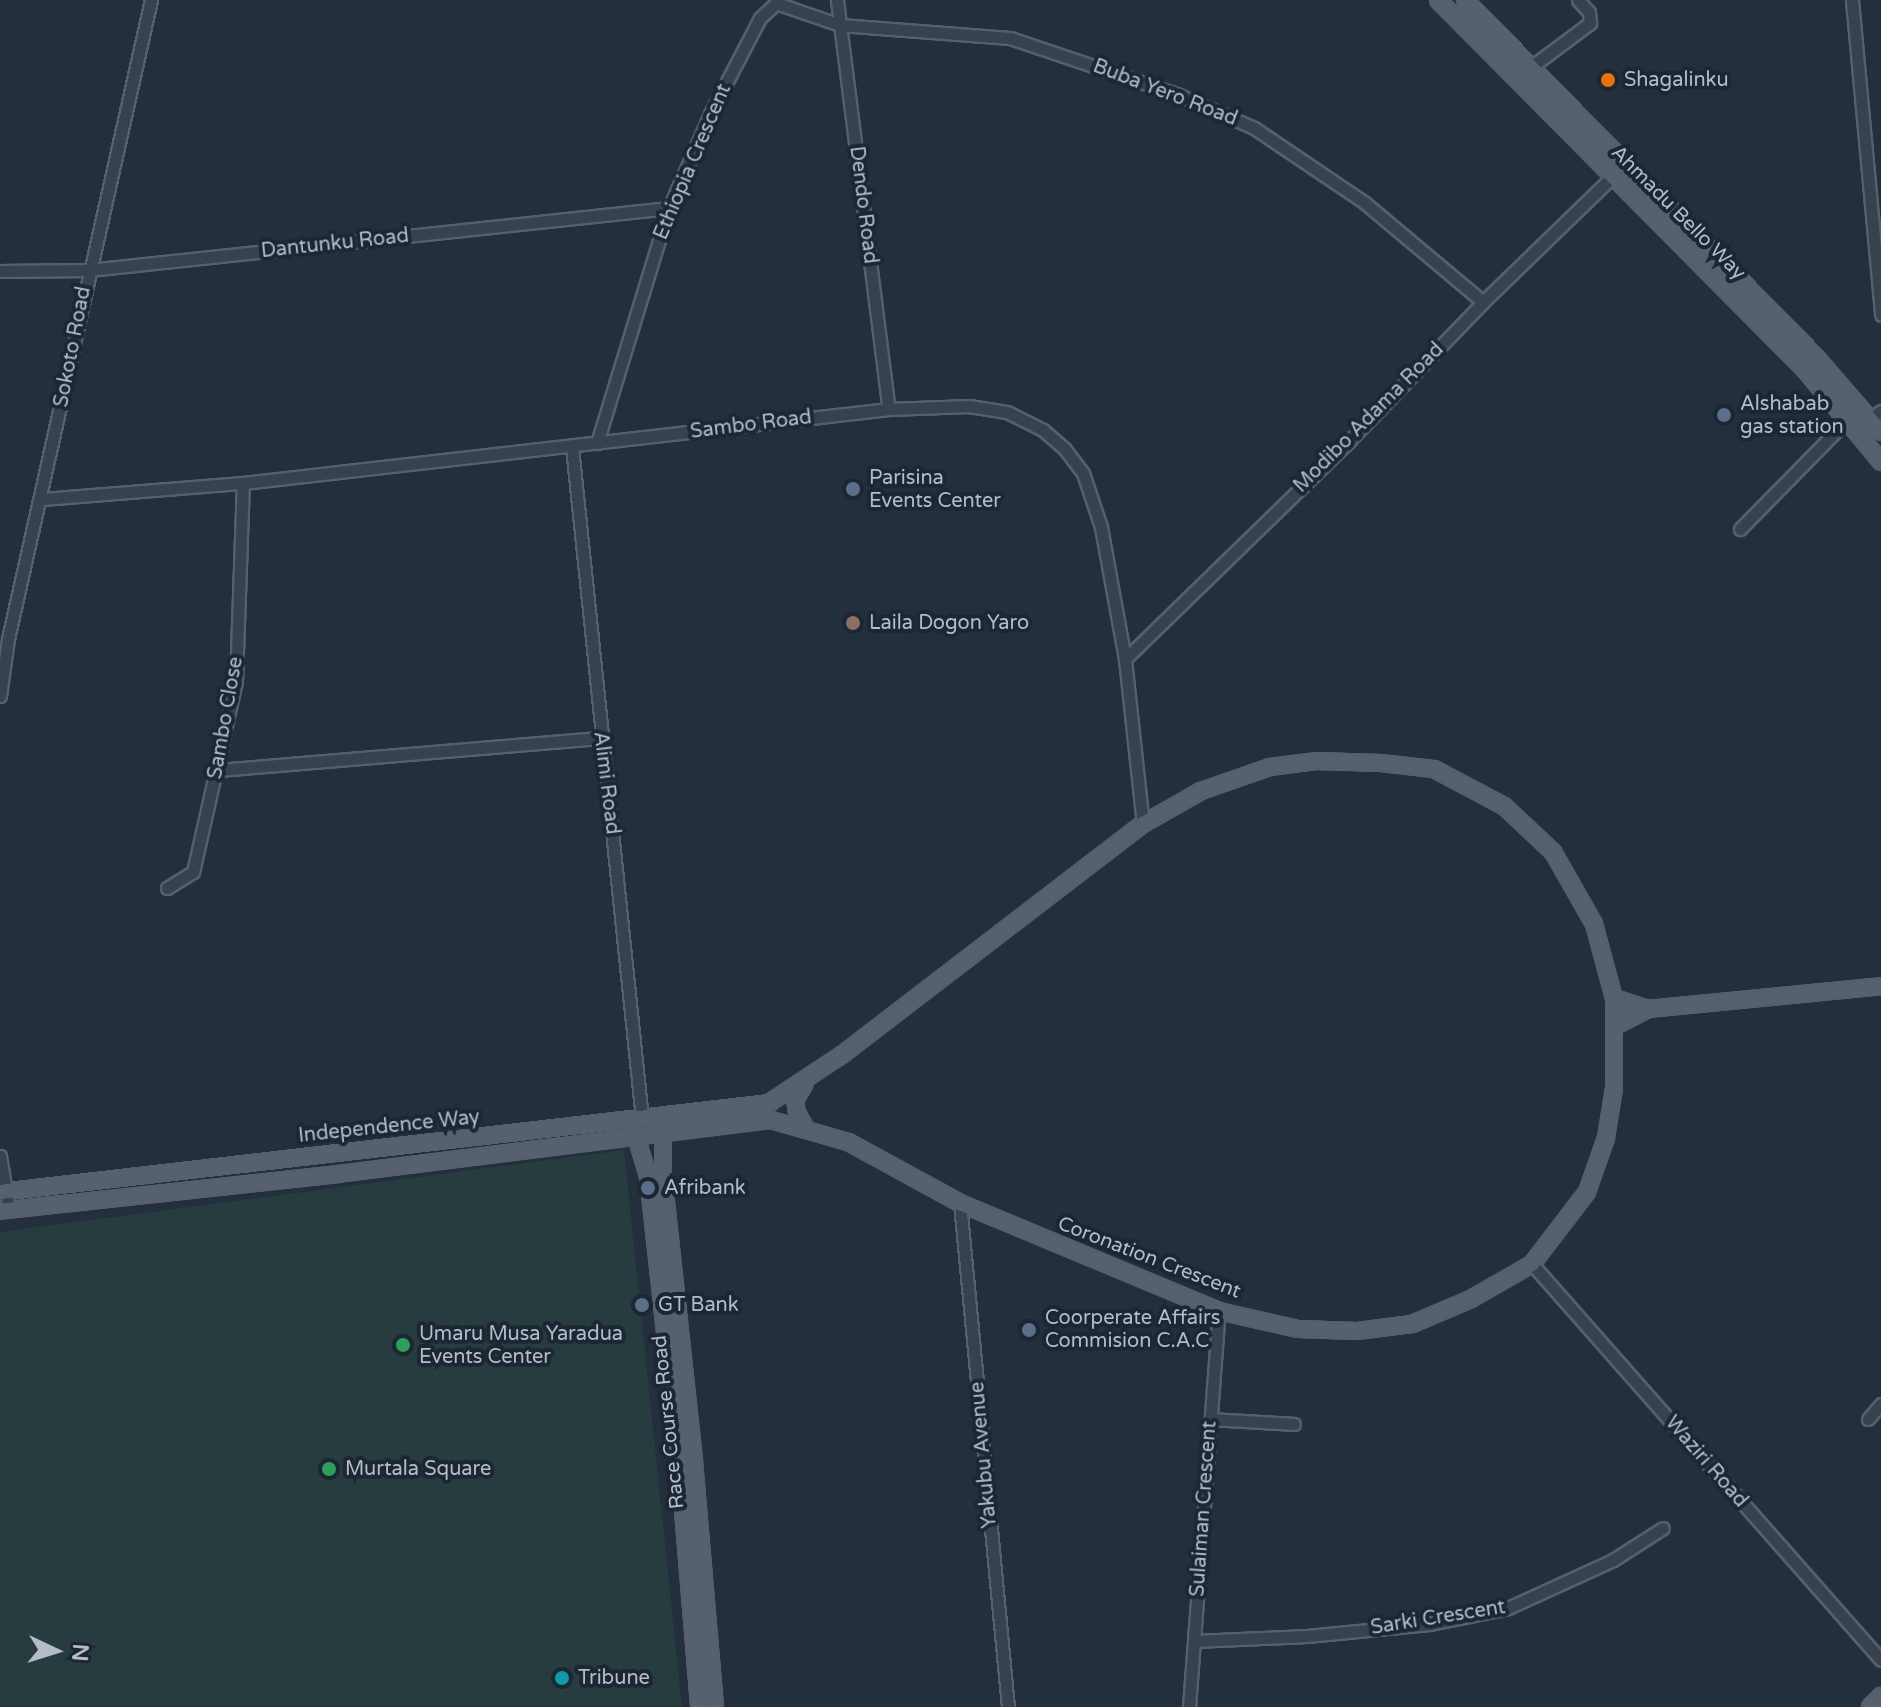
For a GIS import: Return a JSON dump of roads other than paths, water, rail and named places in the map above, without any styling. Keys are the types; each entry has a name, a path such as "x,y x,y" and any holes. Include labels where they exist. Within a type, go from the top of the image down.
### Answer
{"main road":[{"name":"Ahmadu Bello Way","path":"1438,0 1763,327 1848,419 1881,462"},
{"name":"Ahmadu Bello Way","path":"1465,0 1876,415 1881,432"},
{"name":"Coronation Crescent","path":"754,1121 785,1121 848,1142 960,1203 1219,1311 1298,1329 1357,1331 1412,1324 1471,1299 1532,1264 1587,1192 1606,1138 1614,1088 1617,1025 1614,998 1594,924 1553,852 1504,806 1434,769 1381,763 1316,761 1270,767 1201,791 1143,824 810,1076 780,1095"},
{"path":"1617,1025 1648,1009 1881,986"},
{"path":"1614,998 1648,1009"},
{"path":"806,1129 797,1113 795,1100 810,1076"},
{"name":"Independence Way","path":"3,1191 757,1106 780,1095"},
{"name":"Independence Way","path":"4,1210 754,1121"},
{"name":"Race Course Road","path":"663,1133 663,1174 695,1477 715,1707"},
{"name":"Race Course Road","path":"636,1136 648,1176 679,1462 699,1707"},
{"path":"1870,1707 1881,1696"}],"street":[{"name":"Sokoto Road","path":"0,696 4,639 42,499 89,270 151,0"},
{"name":"Dendo Road","path":"837,0 889,409"},
{"path":"1531,67 1590,23 1589,12 1578,0"},
{"path":"1852,0 1881,315"},
{"name":"Ethiopia Crescent","path":"597,443 669,208 760,18 775,1 840,25"},
{"name":"Buba Yero Road","path":"840,25 1010,38 1179,95 1254,128 1365,203 1483,302"},
{"name":"Modibo Adama Road","path":"1125,659 1349,441 1483,302 1613,176"},
{"name":"Dantunku Road","path":"0,271 89,270 669,208"},
{"name":"Sambo Road","path":"42,499 243,483 889,409 969,406 1007,412 1043,430 1064,448 1083,473 1101,527 1125,659 1143,824"},
{"path":"1740,529 1848,419"},
{"name":"Alimi Road","path":"572,447 642,1119"},
{"name":"Sambo Close","path":"167,888 193,872 236,681 243,483"},
{"path":"218,770 600,738"},
{"path":"0,1156 4,1210"},
{"name":"Yakubu Avenue","path":"960,1203 1008,1707"},
{"name":"Waziri Road","path":"1532,1264 1881,1660"},
{"name":"Sulaiman Crescent","path":"1189,1707 1219,1311"},
{"path":"1868,1419 1881,1404"},
{"path":"1211,1419 1294,1424"},
{"name":"Sarki Crescent","path":"1194,1641 1307,1636 1429,1624 1508,1608 1562,1586 1663,1528"}],"place":[{"name":"Shagalinku","path":"1608,80"},
{"name":"Alshabab gas station","path":"1724,415"},
{"name":"Parisina Events Center","path":"853,489"},
{"name":"Laila Dogon Yaro","path":"853,623"},
{"name":"Afribank","path":"648,1188"},
{"name":"GT Bank","path":"642,1305"},
{"name":"Coorperate Affairs Commision C.A.C","path":"1029,1330"},
{"name":"Umaru Musa Yaradua Events Center","path":"403,1345"},
{"name":"Murtala Square","path":"329,1469"},
{"name":"Tribune","path":"562,1678"}]}
